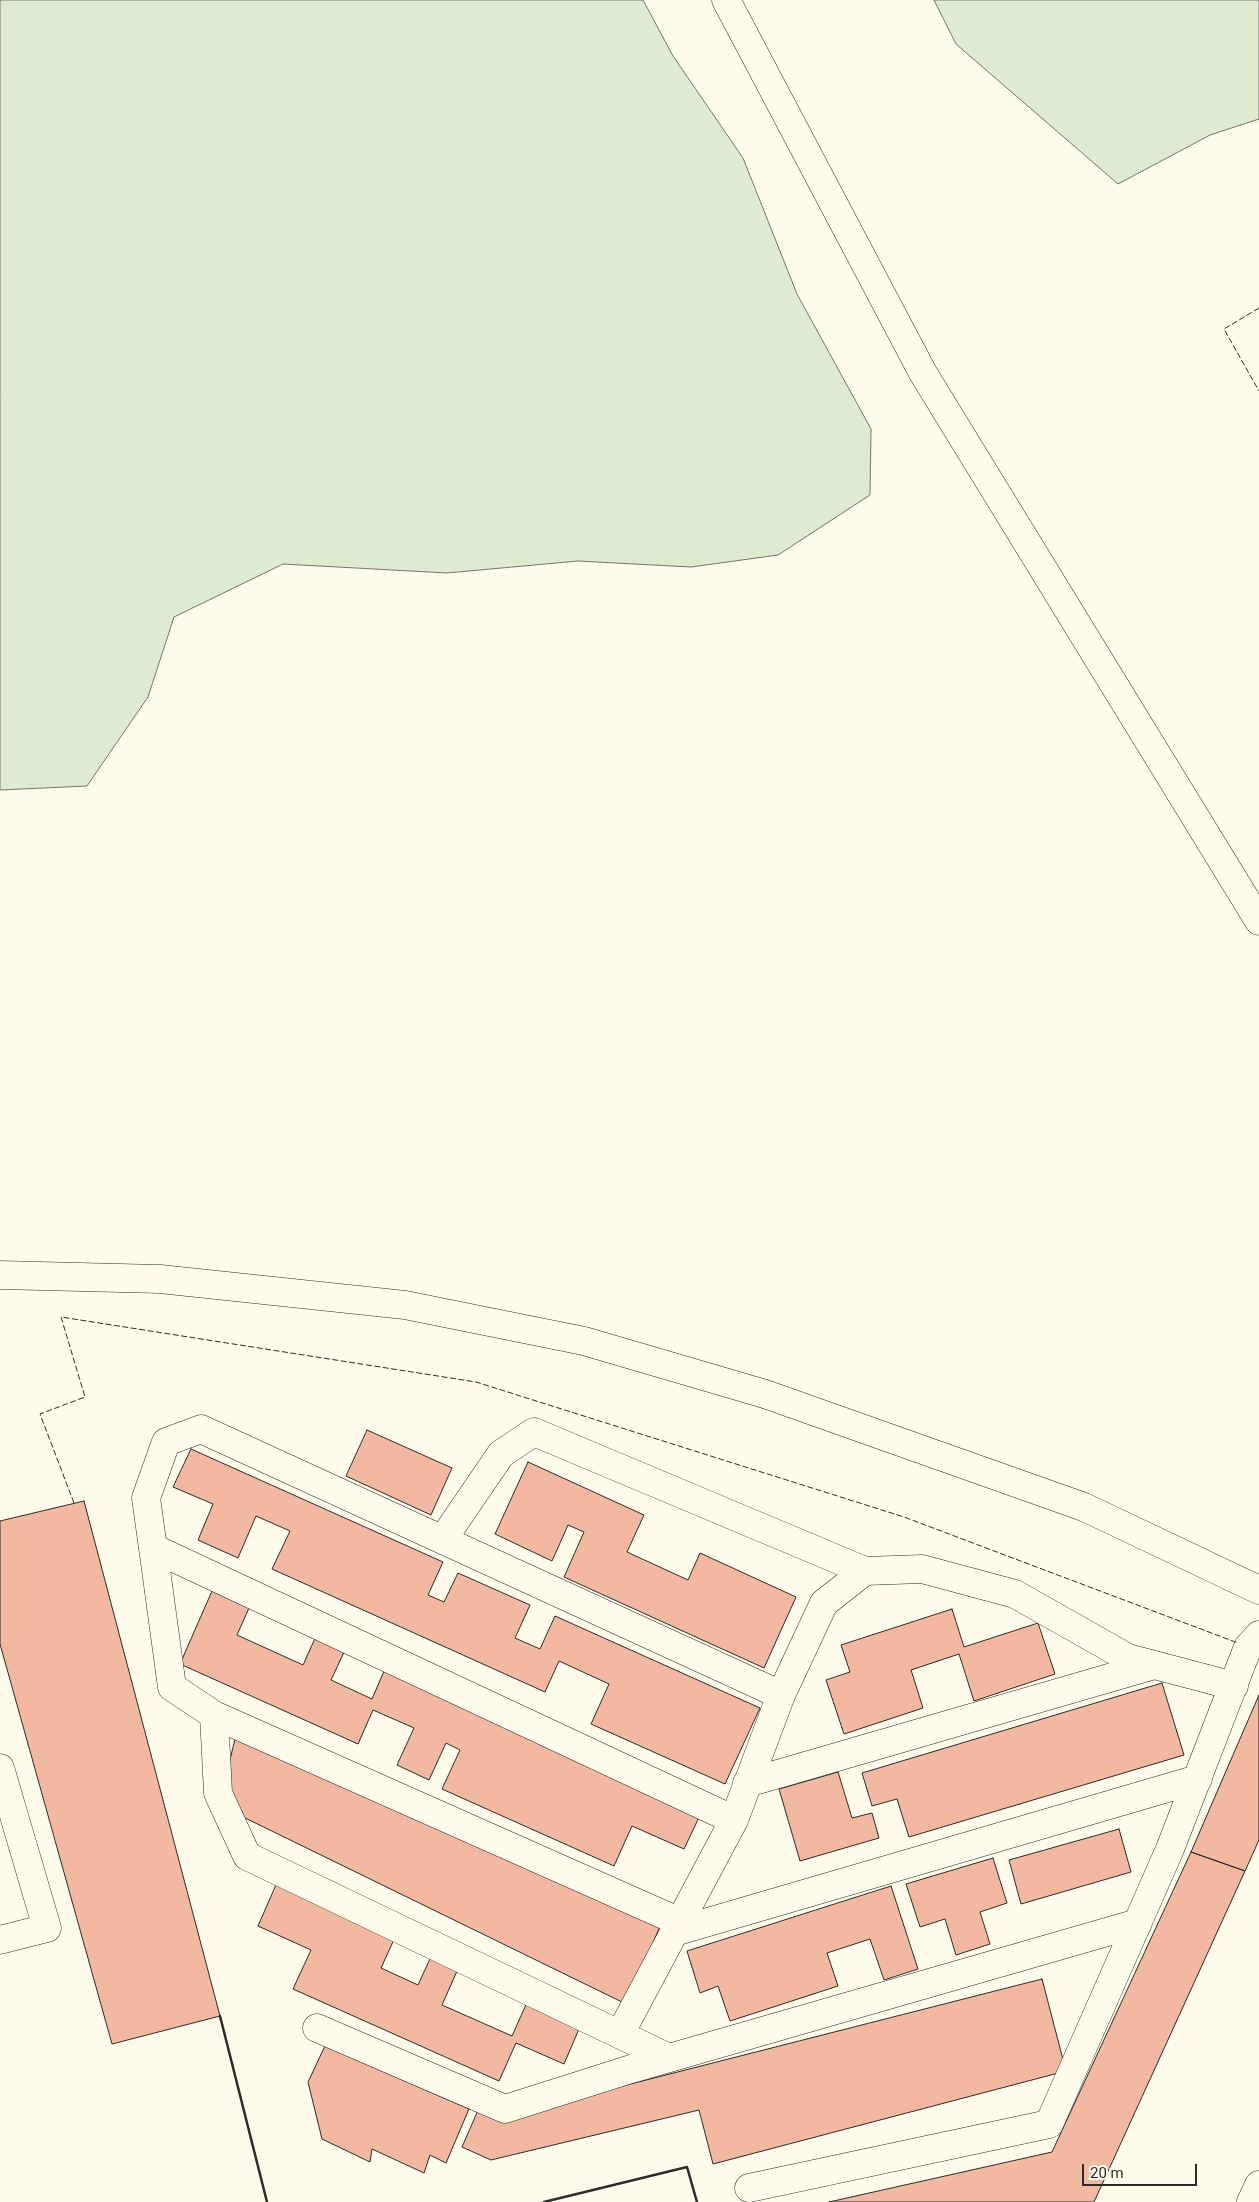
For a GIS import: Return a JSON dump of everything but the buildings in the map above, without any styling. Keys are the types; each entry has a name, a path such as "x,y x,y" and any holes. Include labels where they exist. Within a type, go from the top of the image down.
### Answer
{"street":[{"path":"726,0 923,374 1259,921"},
{"path":"0,1275 160,1279 395,1304 584,1342 765,1394 1084,1506 1259,1590"},
{"path":"781,1695 201,1429 166,1442 146,1498 172,1687 214,1715 677,1927 1198,1779"},
{"path":"443,1539 501,1454 534,1432 865,1571 922,1568 1015,1594 1128,1658 1234,1686"},
{"path":"153,1548 734,1820"},
{"path":"620,2034 734,1820 781,1695 824,1603 865,1571"},
{"path":"749,2188 1049,2124 1170,1849 1248,1647 1259,1634"},
{"path":"747,1783 1154,1665"},
{"path":"214,1715 218,1793 246,1856 669,2058"},
{"path":"0,1768 47,1928 0,1940"},
{"path":"317,2028 504,2109 669,2058 1138,1923"},
{"path":"1251,2202 1259,2185"}],"green space":[{"path":"0,0 643,0 673,56 743,158 797,294 871,429 870,495 778,555 691,567 578,561 447,573 283,564 174,617 148,697 87,786 0,790"},
{"path":"934,0 1259,0 1259,119 1210,135 1118,184 956,44"}],"fence":[{"path":"1259,308 1224,329 1259,391"},
{"path":"74,1503 40,1414 85,1397 61,1317 476,1382 904,1517 1238,1643"}],"wall":[{"path":"220,2016 267,2202"},
{"path":"544,2202 687,2167 697,2202"}]}
